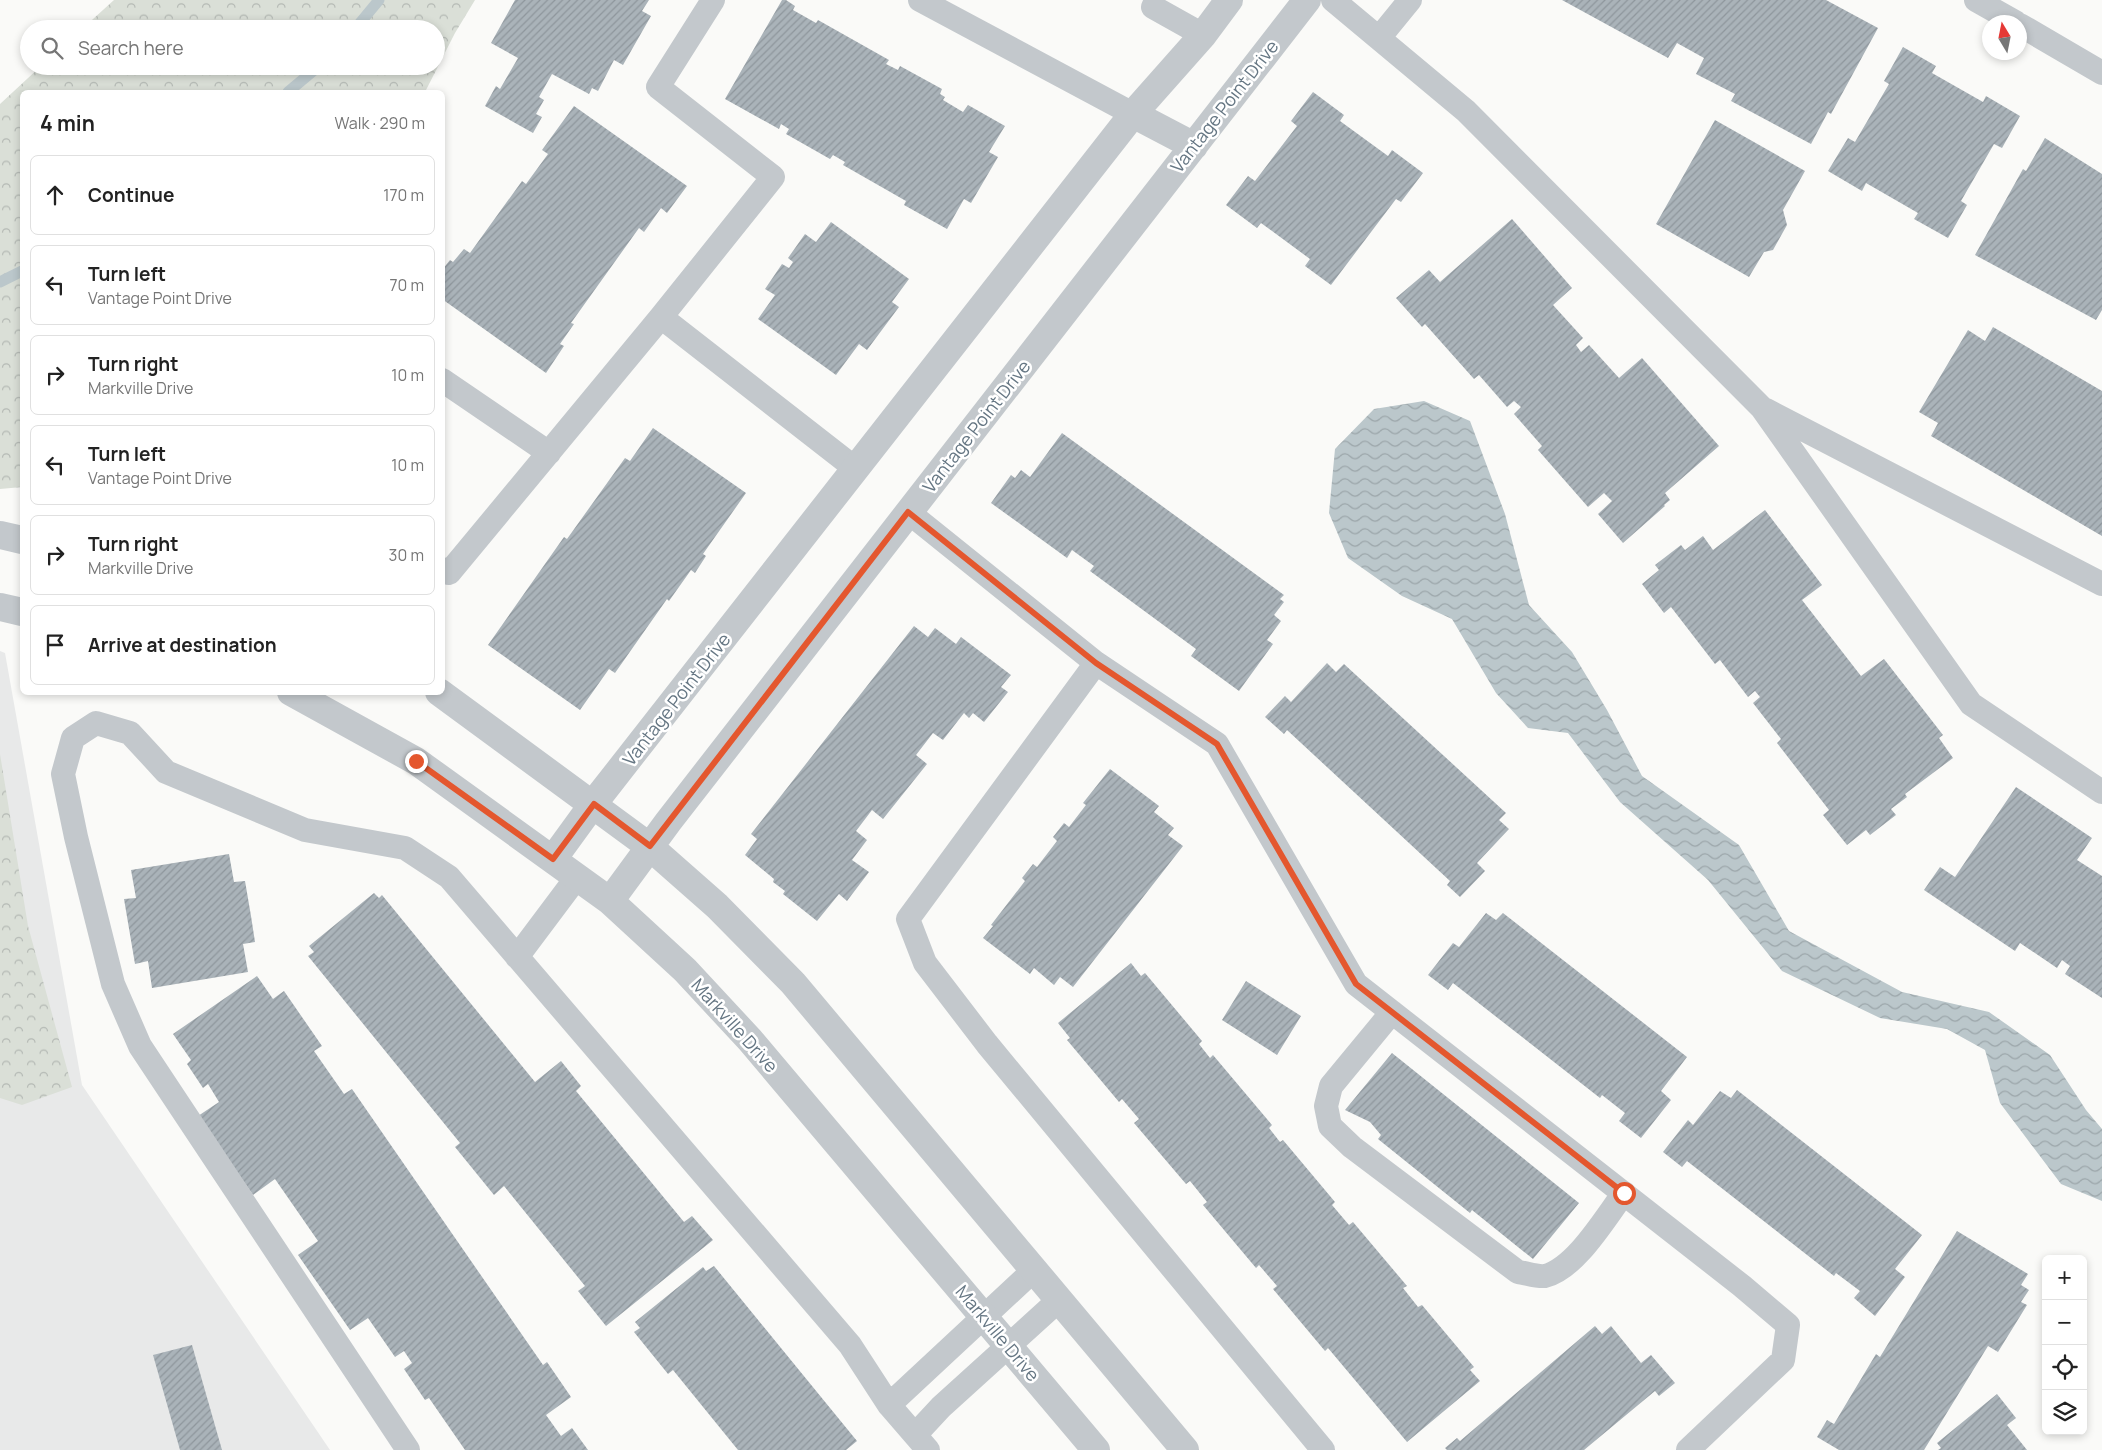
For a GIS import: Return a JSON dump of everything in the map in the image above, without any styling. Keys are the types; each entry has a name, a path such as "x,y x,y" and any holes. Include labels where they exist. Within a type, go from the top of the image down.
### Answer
{"street":[{"name":"Vantage Point Drive","path":"553,859 1133,114 1203,35 1229,0"},
{"name":"Vantage Point Drive","path":"610,901 650,846 908,512 1306,0"},
{"path":"1133,114 1194,146"},
{"path":"0,535 20,540"},
{"path":"0,607 20,612"},
{"name":"Markville Drive","path":"296,695 416,761 610,901 685,970 750,1040 1096,1450"},
{"path":"443,695 650,846 717,906 793,983 1185,1450"}],"lane":[{"path":"445,570 449,572 549,453 773,177 658,87 712,0"},
{"path":"920,0 1133,114"},
{"path":"1333,0 1466,112 1762,408 1971,704 2102,792"},
{"path":"1379,38 1410,0"},
{"path":"1976,0 2003,15"},
{"path":"1153,7 1203,35"},
{"path":"2027,29 2102,73"},
{"path":"661,317 856,469"},
{"path":"445,382 549,453"},
{"path":"1762,408 2102,584"},
{"path":"908,512 1096,663 1217,744 1356,984 1742,1286 1788,1325 1783,1360 1688,1450"},
{"path":"1096,663 908,919 925,963 987,1044 1323,1450"},
{"path":"408,1450 140,1046 113,984 76,837 63,774 73,738 96,723 130,733 166,772 305,830 405,848 449,877 850,1345 889,1405 921,1442 941,1407 1059,1300"},
{"path":"517,957 577,876"},
{"path":"1392,1012 1331,1086 1326,1106 1330,1126 1352,1147 1518,1272 1543,1276 1559,1269 1580,1251 1624,1193"},
{"path":"889,1405 1034,1270"}],"shaded area":[{"path":"0,651 5,653 82,1085 330,1450 0,1450"}],"green space":[{"path":"114,0 475,0 445,53 445,20 92,20"},
{"path":"31,75 434,75 426,90 20,90 20,487 0,489 0,104"},
{"path":"0,754 28,926 72,1087 22,1105 0,1098"}],"water":[{"path":"1424,401 1470,421 1505,514 1529,605 1572,652 1607,710 1642,776 1739,845 1789,931 1902,992 1989,1012 2050,1055 2086,1110 2102,1129 2102,1201 2061,1184 2000,1103 1985,1050 1947,1029 1880,1018 1782,971 1708,880 1620,802 1568,733 1528,728 1496,693 1452,619 1402,596 1348,558 1329,513 1335,449 1374,409"}],"building":[{"path":"515,0 649,0 642,11 651,16 623,65 614,60 598,91 592,88 589,94 552,74 539,97 544,100 536,114 542,117 533,133 485,106 496,86 500,89 518,58 491,43"},
{"path":"782,0 786,0 795,6 793,10 816,23 818,20 889,60 886,64 898,70 900,66 942,89 940,94 945,97 943,100 963,112 968,105 1005,126 989,152 998,157 971,203 964,199 947,229 904,205 906,201 843,165 845,162 833,155 830,159 786,134 789,129 781,124 779,129 725,99"},
{"path":"1562,0 1826,0 1878,28 1831,114 1828,112 1811,144 1731,101 1735,94 1696,74 1704,58 1677,43 1668,58"},
{"path":"1903,47 1936,66 1932,73 1983,102 1986,96 2020,116 2002,148 1994,144 1961,201 1967,205 1948,238 1914,219 1918,213 1866,183 1862,191 1828,171 1848,138 1855,142 1889,84 1884,81"},
{"path":"1313,92 1344,115 1340,121 1388,156 1392,150 1423,173 1401,202 1396,199 1331,285 1305,266 1310,259 1261,223 1257,228 1226,205 1248,176 1255,181 1297,126 1291,121"},
{"path":"574,106 687,186 667,213 661,208 644,232 639,228 571,323 574,324 560,344 564,346 546,373 445,301 445,266 450,260 453,262 464,249 470,253 522,181 526,184 548,154 542,150"},
{"path":"1715,120 1805,171 1783,210 1787,225 1773,250 1764,252 1749,277 1656,224"},
{"path":"2045,138 2102,174 2102,310 2096,320 1975,255 2023,169 2026,171"},
{"path":"1512,219 1572,288 1553,305 1583,338 1576,345 1581,352 1589,345 1619,378 1642,358 1719,446 1665,493 1670,500 1665,506 1623,543 1598,514 1612,501 1604,493 1588,507 1538,450 1542,446 1514,414 1521,407 1514,401 1507,407 1479,375 1474,379 1425,324 1422,327 1396,298 1429,270 1440,282"},
{"path":"831,222 909,279 892,302 899,307 867,350 859,344 836,375 758,319 775,295 765,289 782,264 789,268 793,262 788,258 805,234 816,242"},
{"path":"1993,327 2102,391 2102,536 1931,436 1938,423 1919,412 1968,330 1985,341"},
{"path":"653,428 746,493 703,554 706,556 695,573 691,570 669,601 667,599 615,673 609,669 580,710 488,645 564,537 567,539 625,458 630,461"},
{"path":"1062,433 1284,595 1280,599 1284,602 1274,615 1281,621 1267,640 1273,644 1239,691 1191,656 1196,649 1090,571 1094,566 1072,550 1067,558 991,503 1011,475 1015,478 1021,470 1030,477"},
{"path":"1765,510 1822,585 1802,600 1861,676 1884,659 1943,735 1939,738 1953,758 1905,794 1907,797 1891,809 1896,815 1870,835 1866,830 1847,845 1823,815 1829,810 1777,743 1781,739 1753,703 1760,697 1755,691 1748,697 1720,660 1715,664 1671,607 1664,613 1642,584 1659,570 1655,565 1681,545 1685,550 1703,536 1713,550"},
{"path":"914,626 928,637 935,628 956,644 961,637 1011,675 1001,687 1008,692 984,722 973,713 969,718 964,713 943,740 933,733 916,755 927,764 883,819 872,810 856,831 867,840 852,860 869,872 847,901 839,894 817,921 783,894 785,891 773,882 774,879 745,855 757,839 751,834"},
{"path":"1327,663 1336,672 1344,664 1506,813 1499,820 1509,829 1477,863 1485,871 1460,897 1447,885 1450,881 1287,730 1284,734 1265,717 1285,696 1291,702"},
{"path":"1110,769 1159,806 1154,812 1174,828 1168,835 1183,846 1073,987 1060,977 1054,985 1034,968 1030,974 983,938 1025,881 1022,878 1033,864 1037,867 1057,841 1053,837 1064,823 1069,827 1086,805 1083,803"},
{"path":"2016,787 2092,838 2077,860 2102,876 2102,998 2065,974 2070,966 2062,960 2057,968 2020,943 2015,951 1924,890 1940,867 1955,877"},
{"path":"229,854 234,882 245,881 251,916 255,942 243,944 248,972 152,988 148,961 135,964 124,899 136,898 131,870"},
{"path":"374,893 379,898 382,895 535,1082 561,1061 581,1086 576,1091 684,1222 692,1216 713,1240 606,1326 578,1291 585,1286 504,1186 494,1195 455,1147 460,1143 308,956 314,952 309,946"},
{"path":"1486,913 1496,920 1503,913 1687,1057 1661,1091 1671,1100 1641,1138 1619,1121 1625,1113 1602,1095 1600,1098 1453,983 1448,990 1428,975 1453,943 1459,947"},
{"path":"1131,963 1141,976 1145,973 1202,1041 1199,1044 1210,1058 1213,1055 1272,1125 1269,1128 1280,1142 1283,1140 1335,1202 1332,1205 1349,1225 1353,1222 1407,1286 1403,1288 1418,1307 1422,1305 1474,1367 1470,1370 1480,1381 1407,1442 1328,1348 1325,1351 1273,1289 1277,1286 1259,1265 1256,1268 1203,1205 1207,1202 1190,1181 1186,1184 1134,1123 1139,1119 1122,1099 1119,1102 1067,1040 1070,1038 1058,1023"},
{"path":"257,976 273,999 284,991 322,1046 314,1051 344,1094 352,1089 543,1365 547,1362 571,1397 546,1415 561,1436 572,1428 588,1450 465,1450 429,1398 425,1400 404,1369 412,1363 404,1351 395,1357 368,1318 350,1330 298,1255 318,1241 275,1179 253,1195 198,1116 219,1102 208,1084 203,1088 187,1064 191,1060 173,1034"},
{"path":"1246,981 1301,1016 1277,1055 1222,1020"},
{"path":"1392,1053 1579,1203 1533,1259 1472,1210 1470,1213 1378,1139 1381,1135 1370,1122 1345,1110"},
{"path":"1737,1090 1922,1235 1895,1269 1905,1277 1875,1316 1854,1298 1860,1291 1836,1273 1834,1276 1687,1161 1682,1167 1663,1152 1688,1120 1693,1125 1720,1091 1731,1098"},
{"path":"1957,1231 2028,1274 2021,1285 2029,1290 2021,1302 2027,1305 1998,1352 1988,1346 1924,1450 1839,1450 1817,1437 1827,1420 1834,1424 1876,1354 1880,1357"},
{"path":"714,1266 857,1441 846,1450 738,1450 673,1370 668,1374 634,1332 640,1328 635,1322 703,1267 706,1271"},
{"path":"1595,1326 1602,1334 1611,1326 1641,1363 1651,1355 1675,1383 1659,1396 1655,1391 1584,1450 1447,1450 1445,1448 1457,1438 1460,1441"},
{"path":"192,1345 222,1450 180,1450 153,1355"},
{"path":"1997,1394 2016,1418 2007,1425 2027,1450 1938,1450 1941,1448 1937,1443"}],"waterway":[{"path":"362,20 379,0"},
{"path":"290,90 308,75"},
{"path":"0,282 20,272"}],"route":[{"path":"416,761 553,859 594,804 650,846 908,512 1096,663 1217,744 1356,984 1624,1193"}]}
